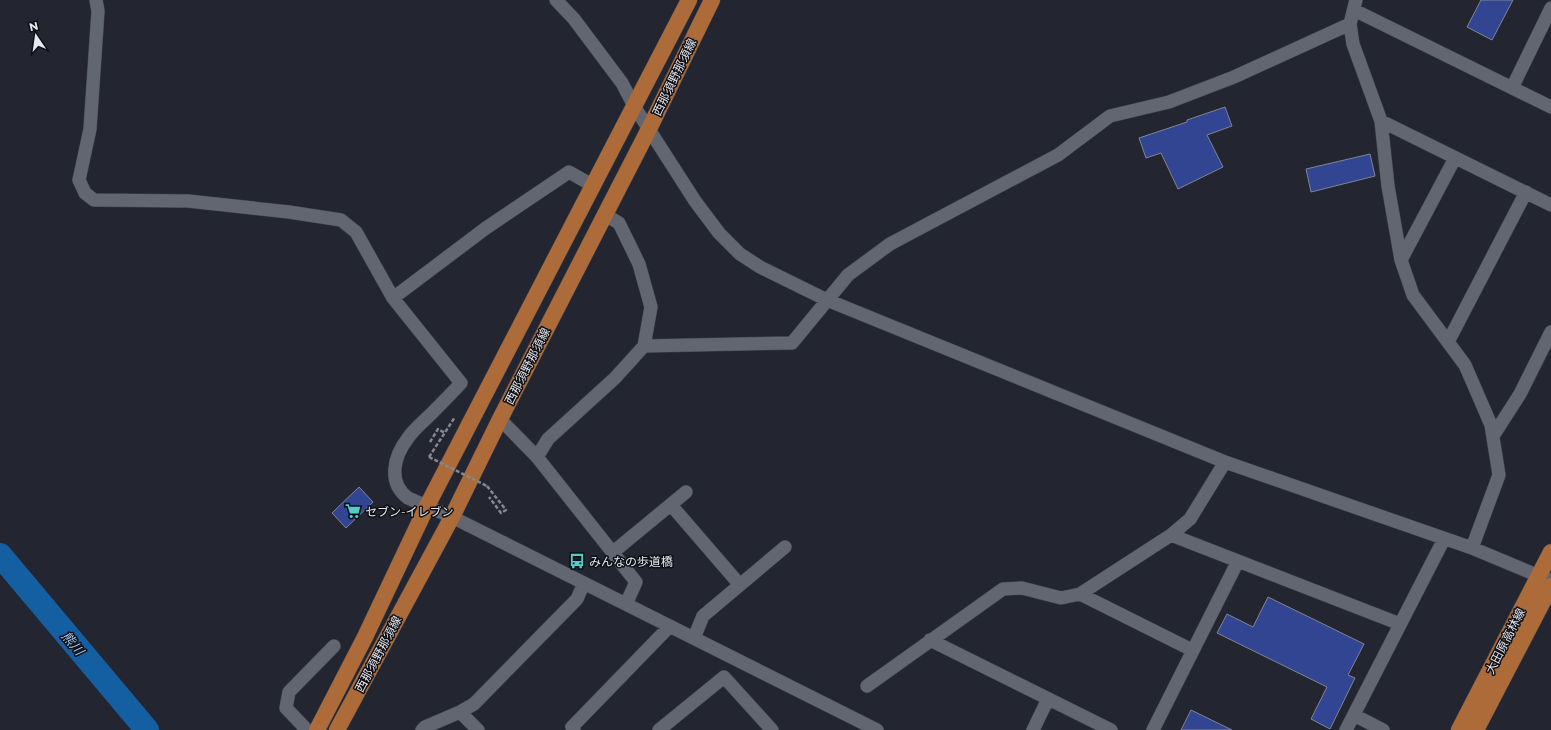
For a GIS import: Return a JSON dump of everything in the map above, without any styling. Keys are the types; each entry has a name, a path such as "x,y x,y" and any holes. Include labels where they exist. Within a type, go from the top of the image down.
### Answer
{"main road":[{"name":"西那須野那須線","path":"317,730 365,637 426,506 689,0"},
{"name":"西那須野那須線","path":"337,730 452,517 500,419 649,129 712,0"},
{"name":"大田原高林線","path":"1476,730 1547,581 1551,552"},
{"name":"大田原高林線","path":"1459,730 1547,581"}],"street":[{"path":"96,0 98,11 90,129 79,180 85,193 94,200 188,201 289,212 341,220 356,232 393,298 461,383 408,438 397,458 394,468 395,478 399,489 408,498 452,517 877,730"},
{"path":"556,0 574,19 622,83 634,106 695,201 719,233 740,254 760,267 827,300 1225,462 1472,548 1547,581"},
{"path":"1472,548 1499,475 1491,425 1465,365 1413,295 1401,260 1388,186 1381,121 1353,44 1350,24 1355,5 1551,107"},
{"path":"1512,88 1551,8"},
{"path":"644,346 792,343 848,275 890,244 1058,155 1110,116 1169,102 1234,77 1350,24"},
{"path":"1381,121 1551,205"},
{"path":"1401,260 1455,158"},
{"path":"393,298 486,228 569,172 592,185"},
{"path":"1448,342 1526,192"},
{"path":"537,456 548,439 615,378 644,346 651,307 639,264 619,223 605,215"},
{"path":"1493,436 1520,394 1551,332"},
{"path":"500,419 537,456 636,582 626,604"},
{"path":"867,686 1003,589 1022,588 1061,598 1080,594 1171,535 1190,519 1225,462"},
{"path":"612,553 686,492"},
{"path":"671,505 740,585"},
{"path":"1171,535 1400,624"},
{"path":"1346,730 1444,539"},
{"path":"694,638 703,616 785,548"},
{"path":"1153,730 1238,561"},
{"path":"422,730 425,727 460,712 474,704 577,599 584,583"},
{"path":"1080,594 1192,650"},
{"path":"574,730 572,727 670,626"},
{"path":"930,640 1111,730"},
{"path":"307,730 286,708 289,692 334,646"},
{"path":"659,730 724,677 772,730"},
{"path":"1033,730 1048,699"},
{"path":"460,712 478,730"},
{"path":"1354,715 1383,730"}],"path":[{"path":"455,417 429,457 487,486 506,510 501,513 489,497"},
{"path":"430,442 438,430 444,433"}],"building":[{"path":"1481,0 1513,0 1492,40 1467,27"},
{"path":"1225,107 1232,126 1207,135 1223,167 1178,189 1161,153 1146,158 1139,138 1187,122 1187,120"},
{"path":"1370,154 1375,176 1311,192 1306,169"},
{"path":"359,487 373,502 346,528 332,513"},
{"path":"1268,597 1364,644 1348,675 1355,678 1330,729 1311,719 1327,687 1217,633 1227,614 1253,627"},
{"path":"1191,710 1232,730 1181,730"}],"waterway":[{"name":"熊川","path":"0,555 147,730"}],"place":[{"name":"セブン-イレブン","path":"353,511"},
{"name":"みんなの歩道橋","path":"577,561"}]}
